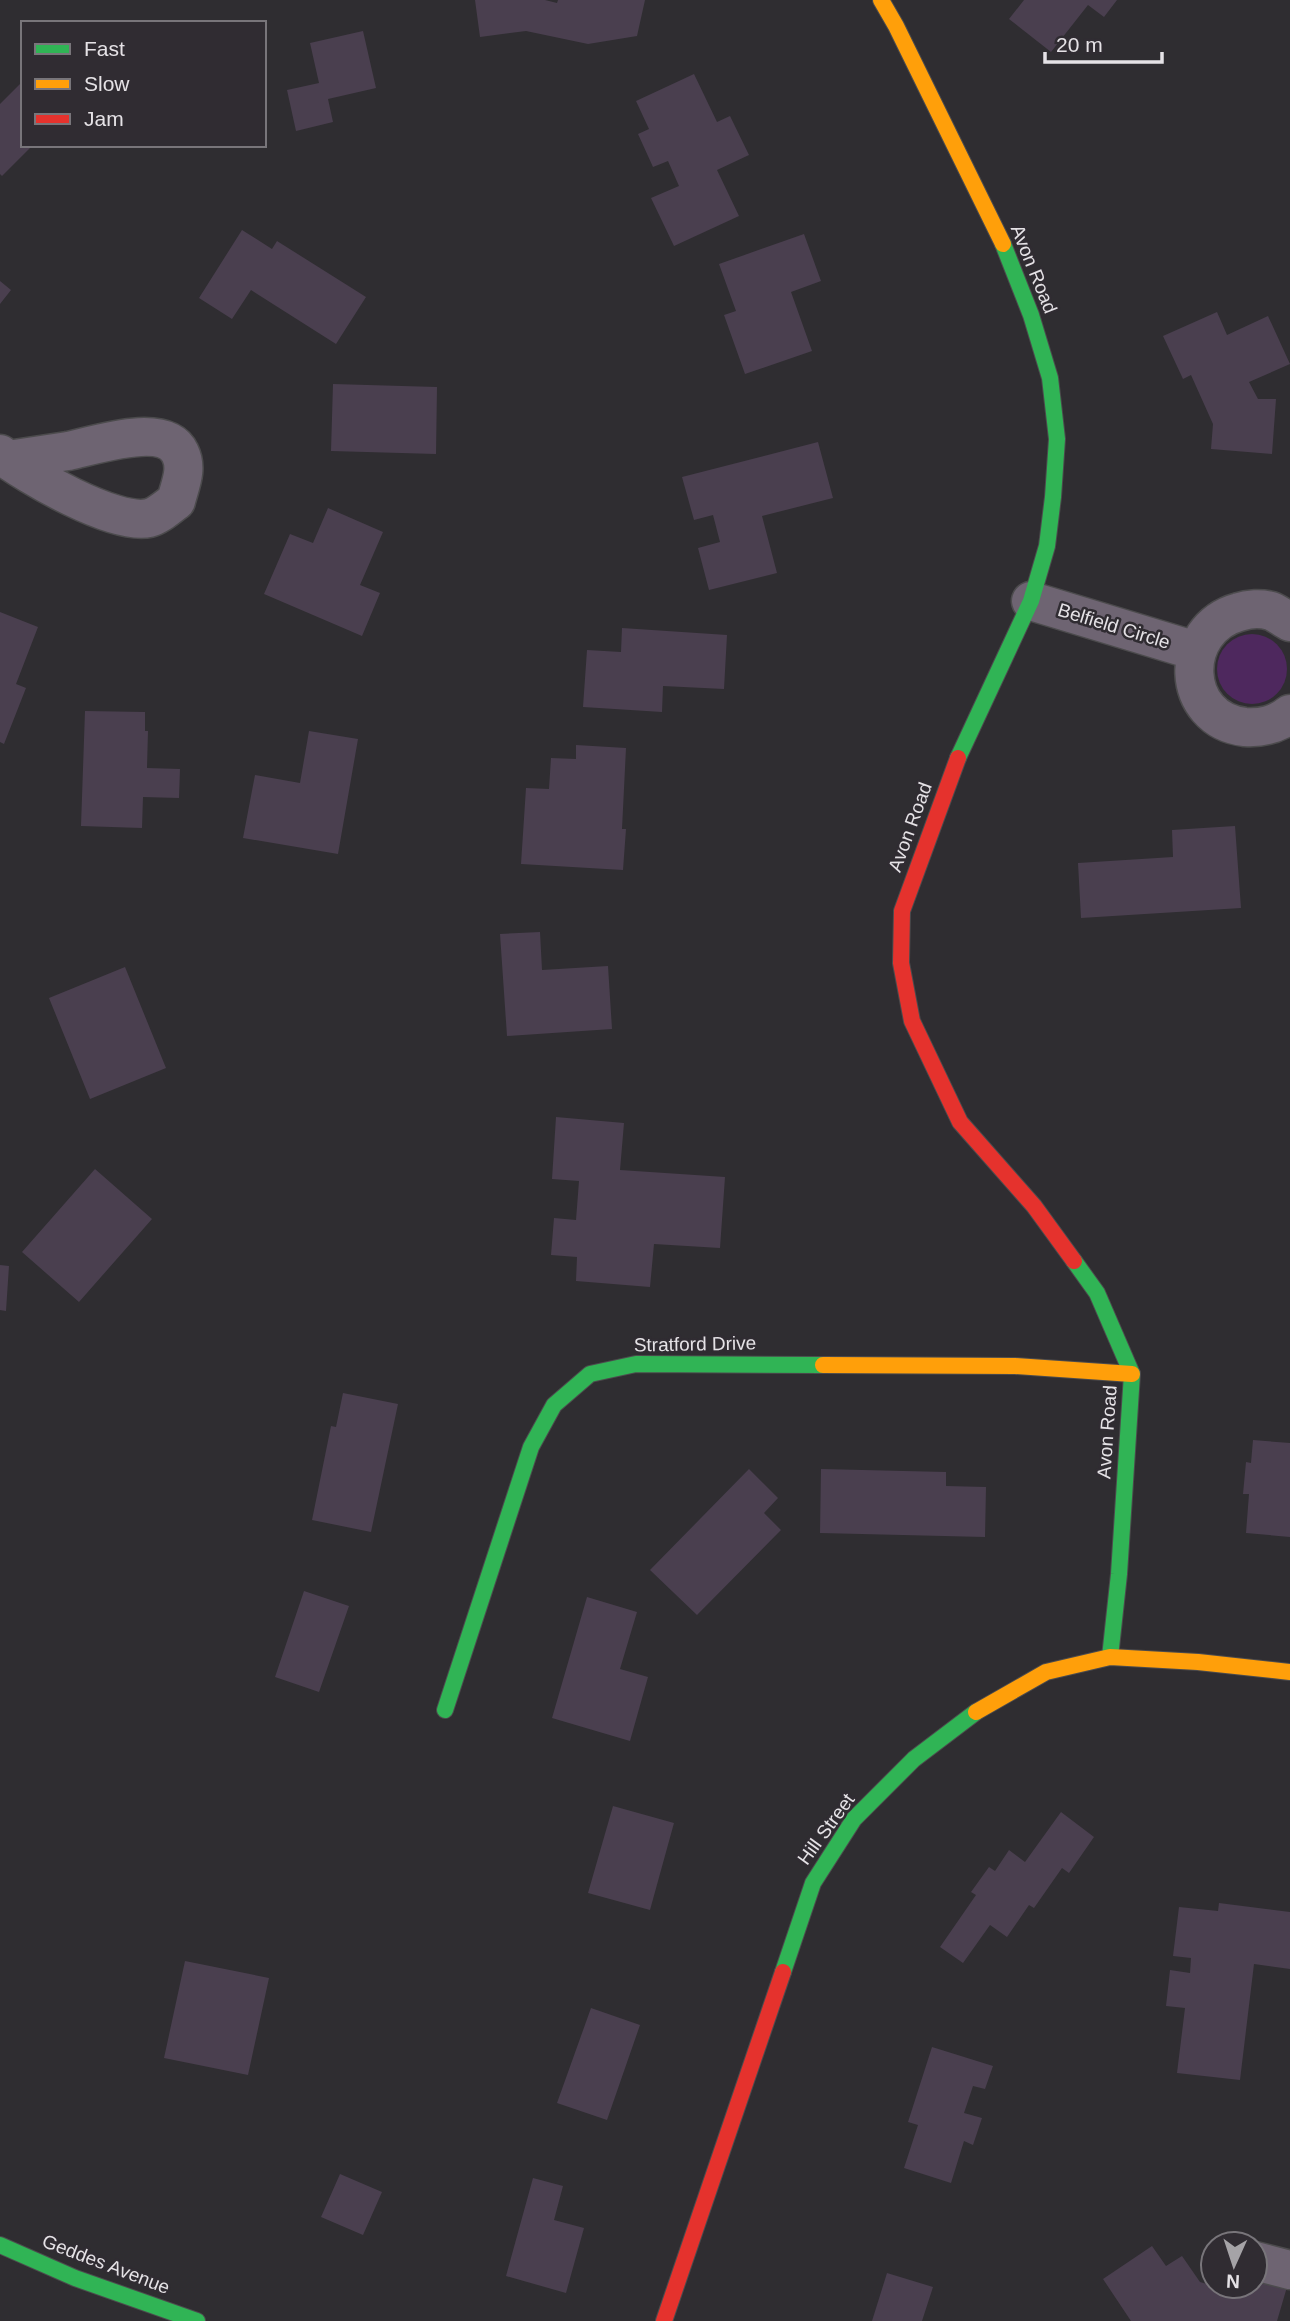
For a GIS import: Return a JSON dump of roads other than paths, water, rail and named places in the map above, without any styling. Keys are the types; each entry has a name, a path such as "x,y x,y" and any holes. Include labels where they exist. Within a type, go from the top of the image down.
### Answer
{"street":[{"name":"Avon Road","path":"881,0 1006,250 1031,315 1050,378 1058,439 1054,497 1046,546 1031,601 952,771 906,899 902,911 901,963 912,1021 960,1122 1034,1206 1097,1293 1132,1374 1119,1574 1110,1657"},
{"name":"Belfield Circle","path":"1031,601 1196,650"},
{"name":"Belfield Circle","path":"1290,622 1271,611 1247,609 1225,615 1207,630 1196,650 1193,673 1199,696 1214,714 1235,726 1258,728 1281,721 1290,714"},
{"name":"Stratford Drive","path":"445,1710 531,1447 554,1405 590,1374 636,1364 1015,1366 1132,1374"},
{"name":"Hill Street","path":"664,2321 813,1884 854,1819 914,1759 985,1705 1046,1672 1110,1657 1198,1662 1290,1672"},
{"name":"Geddes Avenue","path":"0,2245 75,2278 197,2321"},
{"path":"1269,2265 1290,2270"}]}
